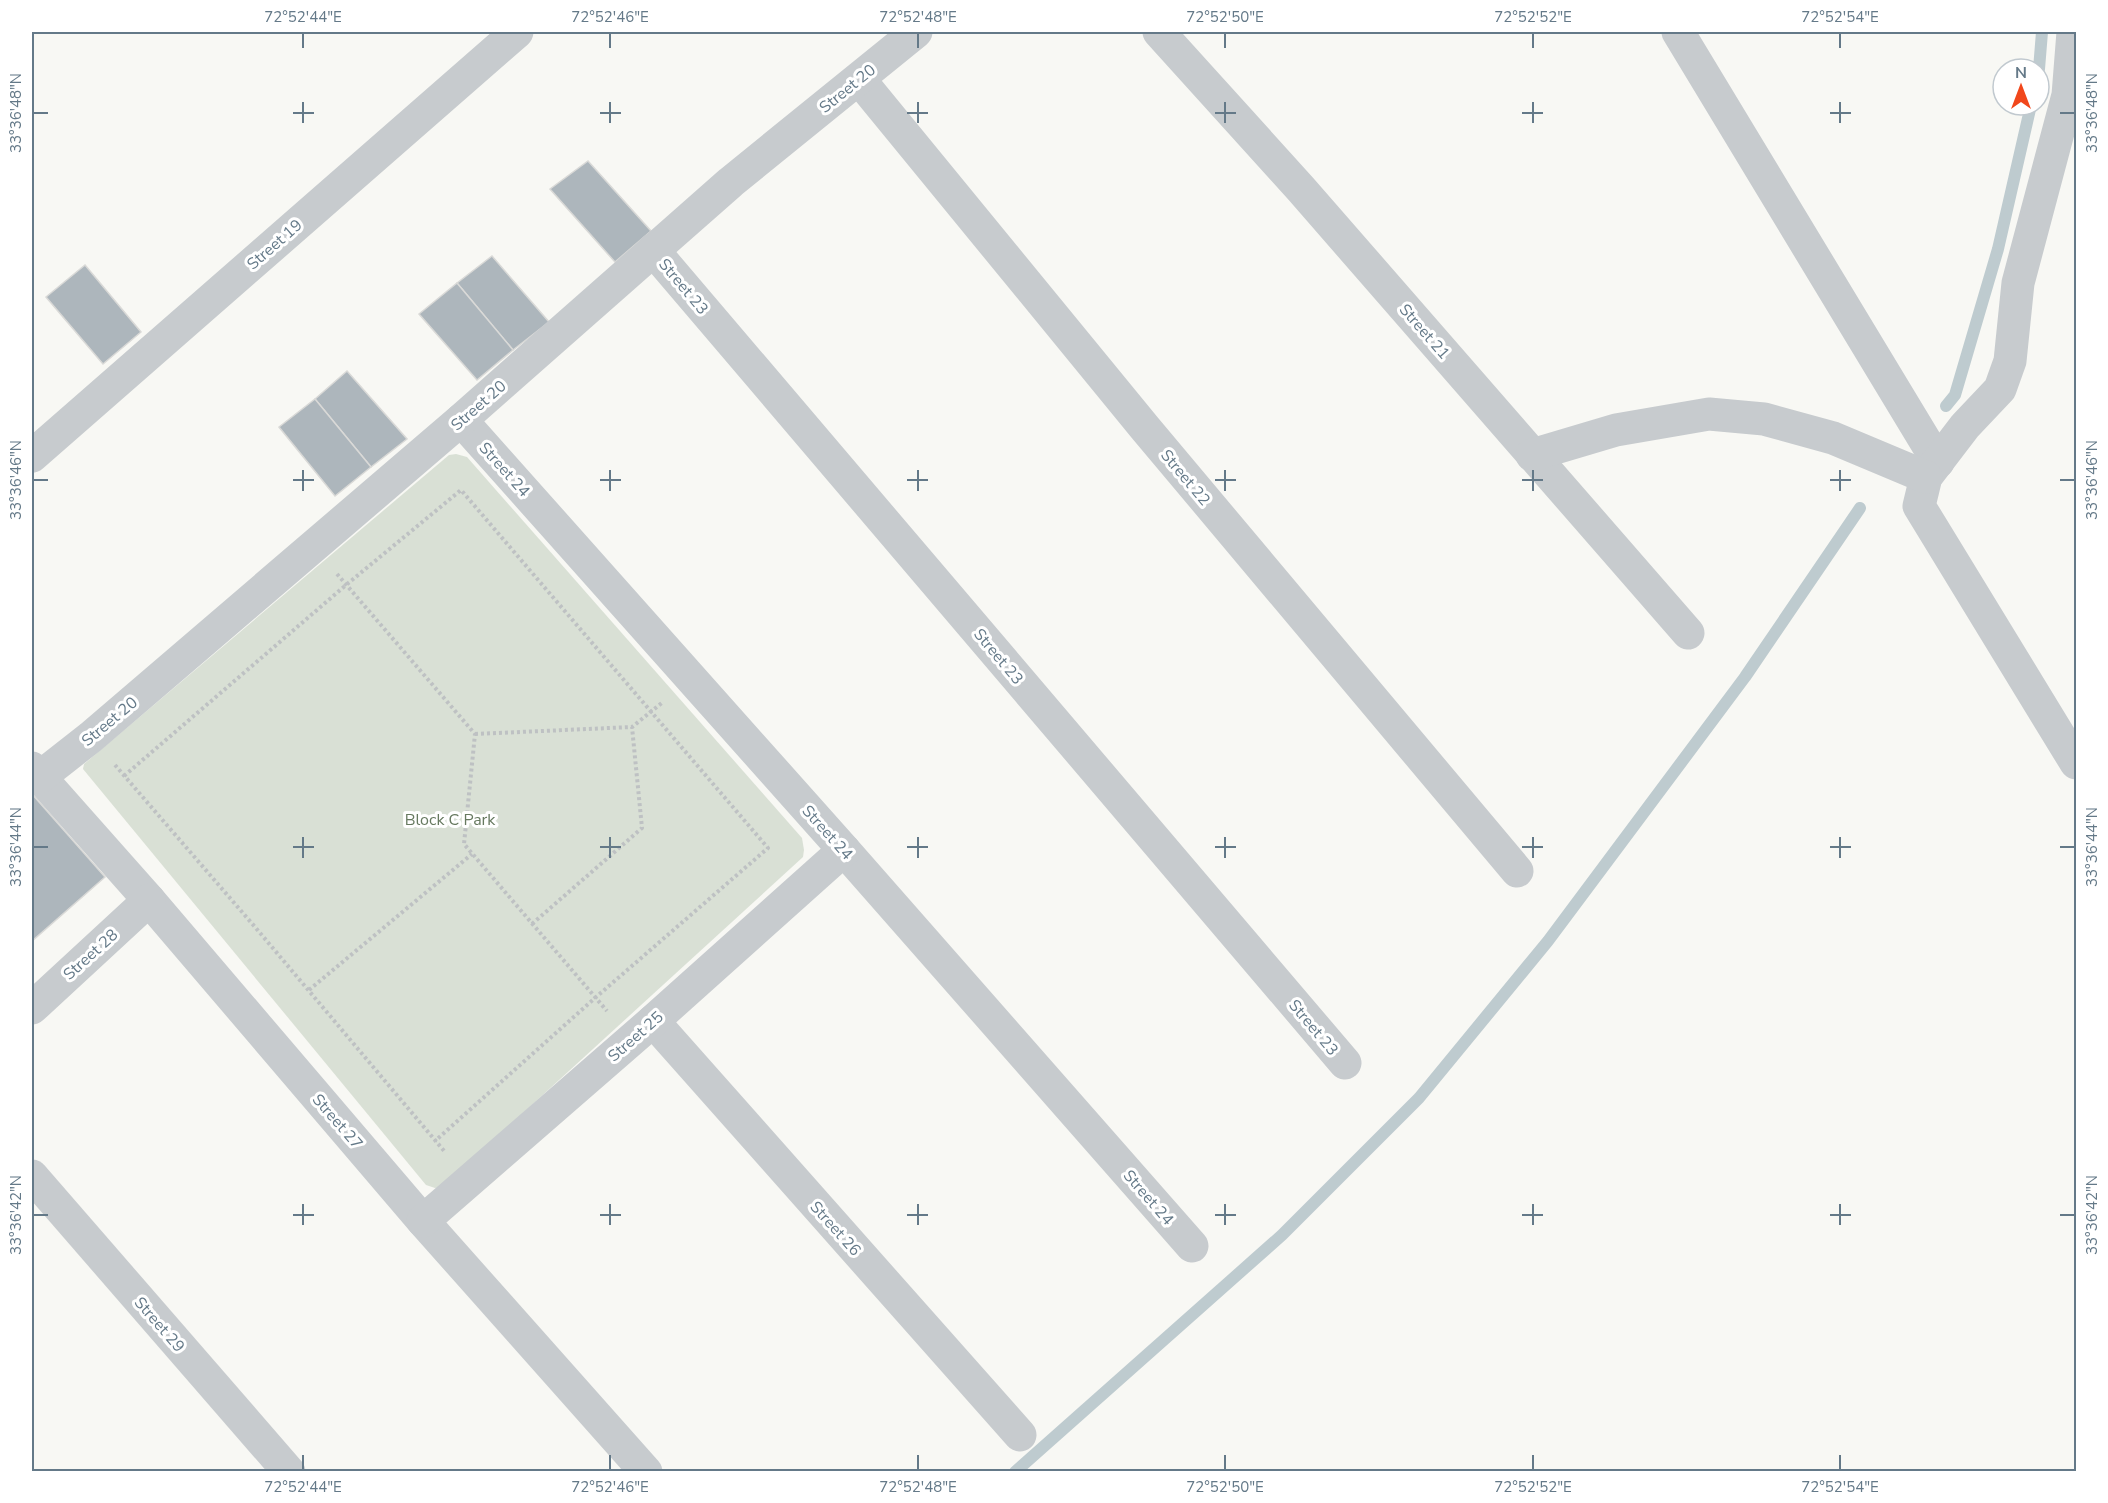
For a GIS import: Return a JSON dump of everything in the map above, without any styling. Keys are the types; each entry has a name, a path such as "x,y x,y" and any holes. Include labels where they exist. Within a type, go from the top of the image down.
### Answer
{"street":[{"name":"Street 19","path":"32,456 517,32"},
{"name":"Street 20","path":"36,773 91,737 461,420 731,182 916,32"},
{"name":"Street 21","path":"1159,32 1301,189 1688,633"},
{"path":"1678,32 1932,470"},
{"path":"2073,32 2068,95 2018,283 2010,361 2000,389 1965,426 1932,470 1919,506 2076,763"},
{"name":"Street 22","path":"859,79 1137,419 1517,871"},
{"name":"Street 23","path":"653,250 1345,1063"},
{"path":"1532,455 1616,430 1709,414 1764,419 1833,438 1932,470"},
{"name":"Street 24","path":"461,420 844,850 1192,1246"},
{"name":"Street 27","path":"36,773 149,900 423,1221 646,1472"},
{"name":"Street 25","path":"423,1221 844,850"},
{"name":"Street 28","path":"32,1008 149,900"},
{"name":"Street 26","path":"642,1030 1020,1435"},
{"name":"Street 29","path":"32,1176 289,1472"}],"path":[{"path":"124,776 346,585 461,490 768,848 435,1141"},
{"path":"314,547 475,735 464,844 595,998 642,1030"},
{"path":"475,735 632,727 690,678"},
{"path":"532,924 642,828 632,727"},
{"path":"91,737 469,1180"},
{"path":"309,990 472,854"}],"green space":[{"name":"Block C Park","path":"449,455 467,457 802,838 804,850 803,857 442,1187 435,1188 426,1185 83,769 84,764"}],"building":[{"path":"588,161 651,231 615,262 550,189"},
{"path":"492,256 549,322 513,350 457,283"},
{"path":"85,265 141,332 103,364 46,297"},
{"path":"457,283 513,350 477,380 419,314"},
{"path":"347,371 407,439 371,467 315,399"},
{"path":"315,399 371,467 335,496 279,427"},
{"path":"32,794 105,877 32,941"}],"waterway":[{"path":"2040,57 2042,32"},
{"path":"1946,406 1955,395 1998,249 2028,117"},
{"path":"1015,1472 1282,1235 1419,1098 1548,941 1745,677 1860,508"}]}
